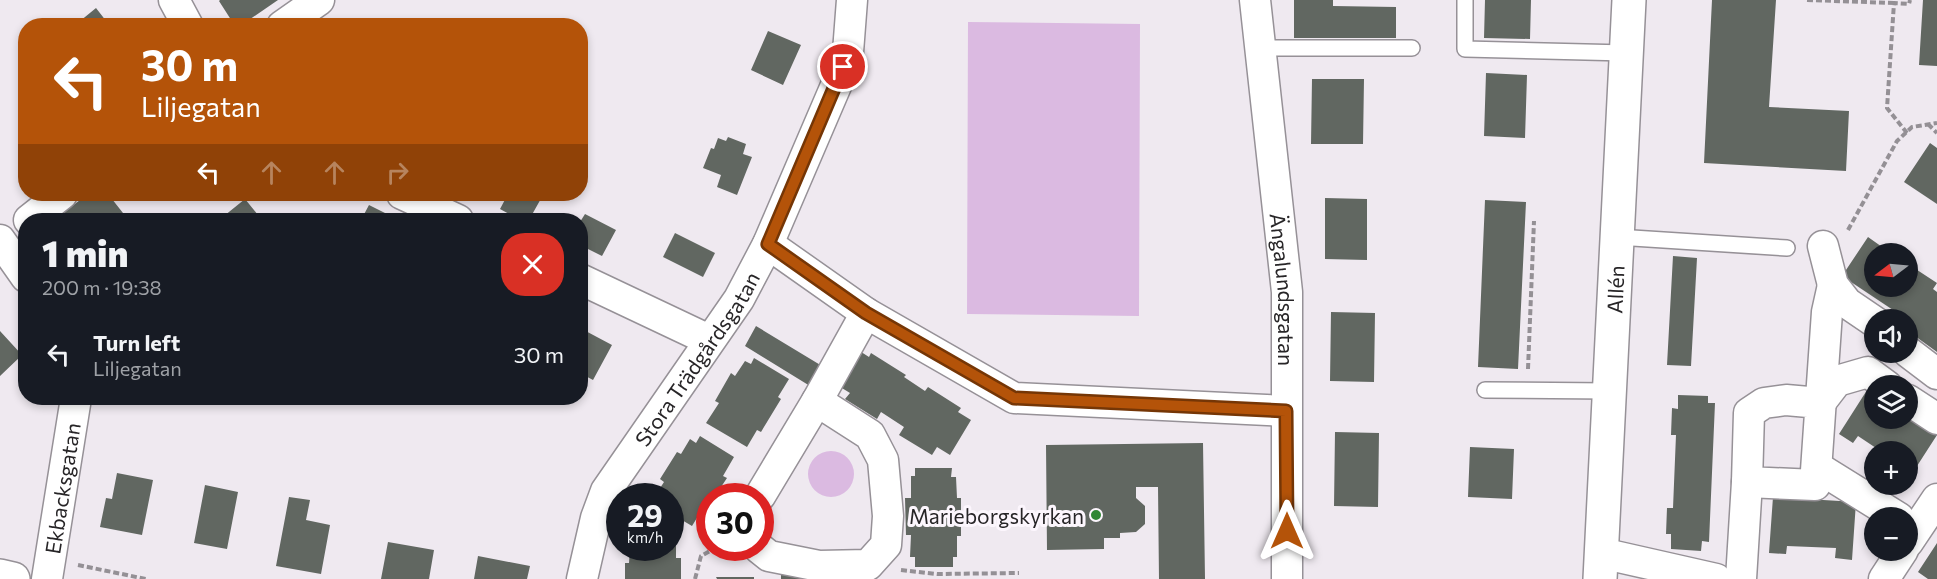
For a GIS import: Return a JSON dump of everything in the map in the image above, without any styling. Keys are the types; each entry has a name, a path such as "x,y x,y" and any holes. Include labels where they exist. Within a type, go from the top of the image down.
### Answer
{"street":[{"path":"174,0 184,18"},
{"path":"293,18 319,0"},
{"name":"Stora Trädgårdsgatan","path":"582,579 596,518 606,491 739,299 768,244 838,81 848,52 852,0"},
{"name":"Ängalundsgatan","path":"1255,0 1287,292 1287,579"},
{"name":"Allén","path":"1600,566 1629,0"},
{"path":"38,213 53,201"},
{"path":"417,201 443,213"},
{"path":"18,229 1,241 18,265"},
{"path":"768,244 866,313 1014,398 1286,411"},
{"path":"1823,246 1833,285 1847,303 1864,315"},
{"path":"588,283 709,340"},
{"path":"1747,482 1815,485 1827,312 1833,285"},
{"path":"768,483 866,313"},
{"path":"1918,360 1937,374"},
{"path":"1820,403 1837,381 1879,370"},
{"path":"1741,579 1749,413 1764,403 1786,400 1820,403"},
{"path":"774,557 819,566 868,565 886,545 888,516 884,460 870,435 817,401"},
{"name":"Ekbacksgatan","path":"47,579 75,405"},
{"path":"1918,407 1937,419"},
{"path":"1817,467 1872,507"},
{"path":"1918,520 1937,499"},
{"path":"1884,579 1893,561"},
{"path":"1600,566 1716,579"},
{"path":"0,576 13,579"}],"lane":[{"path":"1465,0 1465,49 1626,53"},
{"path":"1260,48 1412,48"},
{"path":"1617,237 1787,248"},
{"path":"1485,390 1609,391"}],"path":[{"path":"1807,0 1909,4 1910,0"},
{"path":"1894,3 1887,108 1906,132"},
{"path":"1823,246 1835,242 1849,228 1897,141 1912,128 1937,123"},
{"path":"1928,124 1937,133"},
{"path":"1527,390 1534,221"},
{"path":"695,579 699,561"},
{"path":"868,565 937,574 1019,573"}],"shaded area":[{"path":"968,22 1140,24 1139,316 967,314"},
{"path":"831,451 847,458 854,474 847,490 831,497 815,490 808,474 815,458"}],"building":[{"path":"278,0 252,18 230,18 219,1"},
{"path":"1294,0 1333,0 1333,6 1396,7 1396,38 1294,38"},
{"path":"1485,0 1531,0 1530,39 1484,38"},
{"path":"1712,0 1776,0 1769,107 1849,111 1846,171 1704,163"},
{"path":"1923,0 1937,0 1937,66 1919,65"},
{"path":"96,8 104,18 84,18"},
{"path":"768,31 801,45 783,85 751,70"},
{"path":"1486,73 1527,75 1525,138 1484,136"},
{"path":"1312,79 1364,79 1363,144 1311,144"},
{"path":"728,137 746,144 743,154 752,157 737,195 717,187 721,175 703,168 718,138 726,141"},
{"path":"1930,143 1937,148 1937,204 1904,182"},
{"path":"1325,198 1367,199 1367,260 1325,259"},
{"path":"1485,200 1526,202 1518,369 1478,367"},
{"path":"79,201 114,201 123,213 63,213"},
{"path":"243,201 247,201 256,213 228,213"},
{"path":"504,201 540,201 533,213 507,213 500,209"},
{"path":"369,205 385,213 365,213"},
{"path":"588,216 616,230 602,256 588,249"},
{"path":"675,233 715,253 703,277 663,257"},
{"path":"1868,237 1876,243 1864,243"},
{"path":"1864,243 1864,291 1842,276"},
{"path":"1673,256 1697,258 1691,366 1667,365"},
{"path":"1918,271 1937,283 1933,289 1937,292 1937,352 1918,338 1918,309 1892,309 1874,297 1918,297"},
{"path":"1331,312 1375,313 1374,382 1330,381"},
{"path":"756,326 822,366 810,386 745,346"},
{"path":"0,331 18,351 18,359 0,376"},
{"path":"588,332 612,345 593,380 588,377"},
{"path":"858,350 869,357 871,353 906,375 904,377 925,391 928,387 961,408 958,412 971,420 950,455 937,447 932,455 899,435 904,427 881,412 877,419 845,399 850,393 837,385"},
{"path":"754,358 789,379 778,397 781,399 761,432 757,430 747,447 706,423 719,403 715,401 731,373 735,376 745,361 751,364"},
{"path":"1678,395 1708,396 1708,403 1715,403 1709,542 1702,541 1701,551 1671,549 1671,534 1666,534 1667,508 1673,508 1676,435 1671,435 1672,408 1678,409"},
{"path":"1864,395 1864,429 1918,429 1918,419 1937,431 1937,435 1918,464 1918,441 1866,441 1858,436 1853,443 1839,434"},
{"path":"1335,432 1379,433 1378,507 1334,506"},
{"path":"700,436 734,457 723,476 727,478 724,483 696,483 696,519 692,526 684,521 684,483 663,483 660,479 677,452 681,454 690,439 696,443"},
{"name":"Marieborgskyrkan","path":"1203,443 1205,579 1159,579 1158,487 1136,487 1136,498 1145,506 1145,524 1136,532 1120,533 1120,538 1104,538 1104,549 1047,550 1046,445"},
{"path":"1470,447 1514,449 1512,499 1468,497"},
{"path":"915,468 952,468 951,477 956,477 957,498 961,498 961,536 957,536 957,557 953,557 953,567 915,567 915,557 910,557 911,535 906,535 905,498 911,498 911,476 915,476"},
{"path":"117,473 153,480 142,535 100,527 106,498 112,499"},
{"path":"205,485 238,492 227,549 194,543"},
{"path":"289,497 310,500 306,520 330,525 321,574 276,566"},
{"path":"1773,497 1856,502 1852,560 1835,558 1836,548 1787,546 1786,554 1769,553"},
{"path":"388,542 434,550 429,579 381,579"},
{"path":"1937,543 1937,579 1928,579 1918,572"},
{"path":"478,556 530,566 527,579 474,579"},
{"path":"629,561 681,561 681,579 625,579 625,563"},
{"path":"781,575 820,575 820,579 781,579"},
{"path":"716,577 754,577 754,579 717,579"}],"place":[{"name":"Marieborgskyrkan","path":"1096,515"}],"route":[{"path":"843,67 768,244 866,313 1014,398 1286,411 1287,531"}]}
